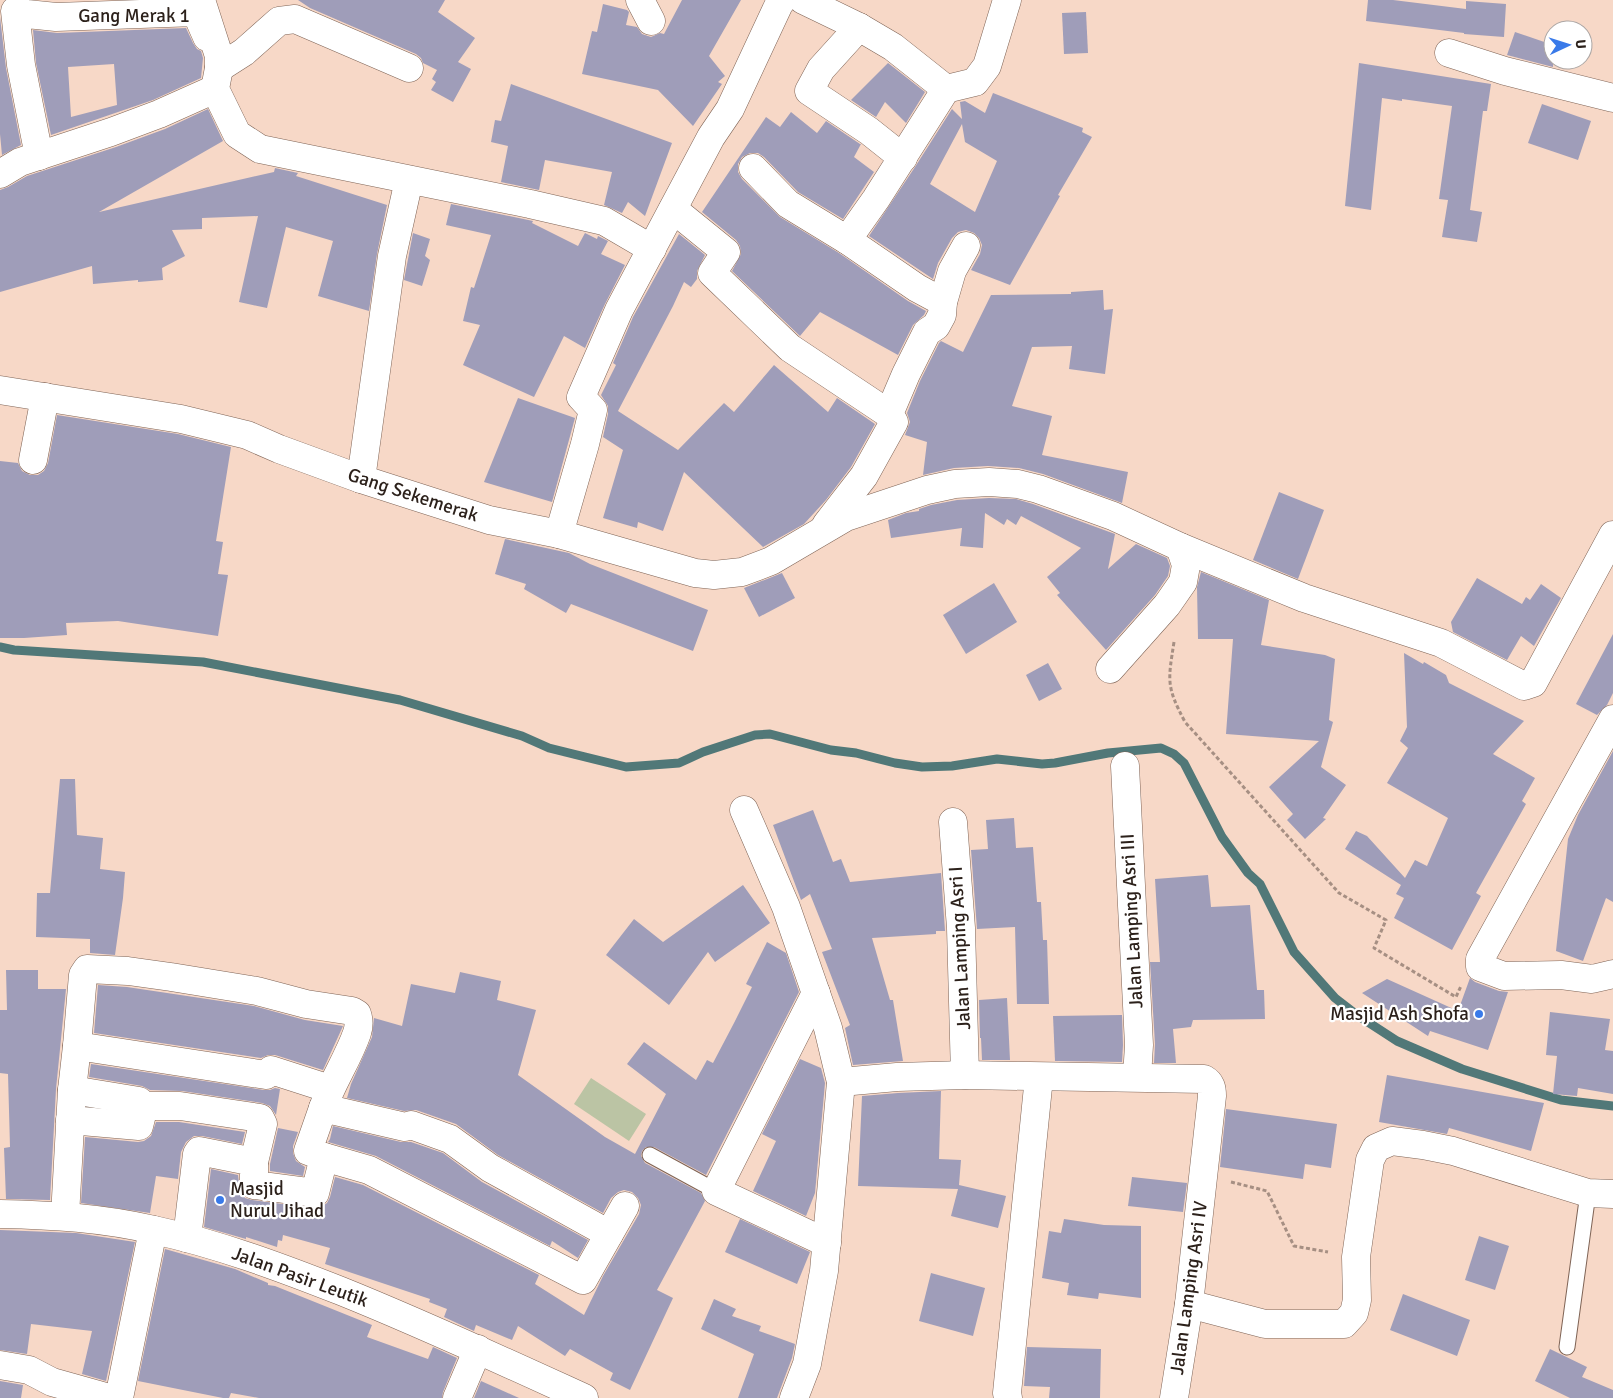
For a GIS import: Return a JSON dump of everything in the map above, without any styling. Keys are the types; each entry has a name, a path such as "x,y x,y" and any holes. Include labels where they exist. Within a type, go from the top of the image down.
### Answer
{"street":[{"path":"201,0 219,56 218,73 237,134 260,149 604,221 652,250"},
{"path":"559,534 593,410 581,397 619,310 711,137 730,109 782,0"},
{"path":"803,0 859,27 893,47 946,89"},
{"path":"847,240 903,158 946,89 975,82 987,66 1007,0"},
{"name":"Gang Merak 1","path":"39,156 11,67 15,11 56,17 196,12 218,73"},
{"path":"0,174 20,162 112,132 159,114 218,73 280,21 295,19 409,68"},
{"path":"859,27 821,69 809,91 869,131 903,158"},
{"path":"1448,53 1505,71 1613,98"},
{"path":"753,168 788,204 847,240 917,288 943,302"},
{"path":"361,479 392,256 409,180"},
{"path":"673,209 726,252 712,273 751,312 790,348 889,414 894,422 864,476 820,532"},
{"path":"889,414 927,332 936,326 942,315 943,302 952,271 966,246"},
{"name":"Gang Sekemerak","path":"0,390 173,417 247,435 278,449 361,479 489,520 559,534 695,573 714,575 742,572 771,561 846,517 927,490 955,484 989,482 1018,484 1038,489 1113,516 1180,547 1304,598 1440,643 1524,686 1533,683 1613,535"},
{"path":"34,460 45,397"},
{"path":"1110,669 1167,605 1183,582 1186,565 1180,547"},
{"path":"1613,720 1480,960 1480,967 1504,976 1561,975 1592,979 1613,974"},
{"name":"Jalan Lamping Asri III","path":"1124,766 1139,1045 1137,1077"},
{"path":"744,810 786,907 828,1028 842,1082 824,1271 807,1364 794,1398"},
{"name":"Jalan Lamping Asri I","path":"953,822 961,928 965,1075"},
{"path":"65,1216 72,1090 84,974 87,969 128,972 257,991 306,1004 352,1011 357,1014 359,1020 357,1032 327,1099 308,1151 369,1170 583,1280 625,1206"},
{"path":"816,993 716,1191 827,1244"},
{"path":"77,1046 266,1075 271,1070 327,1099 405,1127 411,1125 450,1139 490,1168 609,1234"},
{"path":"842,1082 897,1077 965,1075 1137,1077"},
{"path":"1008,1398 1039,1077"},
{"name":"Jalan Lamping Asri IV","path":"1137,1077 1204,1079 1210,1084 1212,1096 1189,1304 1174,1398"},
{"path":"72,1090 139,1101 144,1106 180,1106 260,1118 263,1124 254,1162 254,1185 315,1193 324,1156"},
{"path":"70,1120 139,1126 144,1106"},
{"path":"1189,1304 1265,1324 1344,1324 1354,1313 1358,1300 1356,1257 1370,1160 1376,1148 1392,1141 1453,1152 1600,1193"},
{"path":"187,1238 197,1154 199,1151 254,1162"},
{"name":"Jalan Pasir Leutik","path":"0,1214 65,1216 154,1230 231,1250 372,1303 584,1398"},
{"path":"119,1398 154,1230"},
{"path":"457,1398 478,1350"},
{"path":"0,1365 29,1370 49,1390 109,1398"}],"lane":[{"path":"650,1155 716,1191"},
{"path":"1568,1347 1600,1193"}],"path":[{"path":"1174,638 1168,676 1169,686 1174,701 1185,722 1339,893 1386,920 1374,948 1456,997 1465,976 1480,967"},
{"path":"1204,1178 1267,1190 1294,1246 1356,1257"}],"green space":[{"path":"591,1078 646,1114 629,1141 574,1104"}],"building":[{"path":"298,0 445,0 438,12 475,38 458,62 471,69 453,102 431,90 436,82 432,79 437,70 423,63 416,54 310,8"},
{"path":"682,0 741,0 709,56 725,76 718,82 722,84 693,126 658,90 582,74 592,31 597,32 603,4 627,10 629,12 626,25 637,27 642,34 651,37 660,33 664,34"},
{"path":"1368,0 1393,0 1466,9 1466,1 1506,4 1504,37 1464,34 1366,21"},
{"path":"1086,12 1088,53 1064,54 1062,13"},
{"path":"0,17 6,68 21,145 2,155 0,134"},
{"path":"186,28 193,43 201,51 203,58 201,78 153,100 51,135 36,63 33,30 57,33","holes":["114,64 117,105 71,117 68,67"]},
{"path":"1515,32 1543,42 1543,64 1507,55"},
{"path":"888,63 925,92 906,123 885,102 876,117 851,100"},
{"path":"1359,63 1491,84 1487,111 1483,111 1470,210 1482,212 1477,242 1442,237 1448,200 1439,199 1452,106 1382,98 1371,210 1345,206"},
{"path":"511,84 672,143 645,216 628,202 622,213 604,205 612,172 545,160 539,190 501,182 508,146 491,142 495,120 501,121"},
{"path":"993,93 1083,128 1082,132 1092,137 1058,195 1060,196 1010,285 971,270 980,254 982,245 974,233 966,230 958,232 952,238 938,263 933,279 869,236 952,109 962,119 960,102 965,101 985,113","holes":["962,124 965,142 997,161 975,212 930,184"]},
{"path":"1542,104 1591,121 1578,160 1528,143"},
{"path":"208,109 223,141 99,212 274,172 275,168 298,173 296,176 387,205 377,254 369,311 318,296 333,241 286,227 267,308 239,302 258,216 202,218 202,229 172,230 185,256 162,268 163,280 93,284 92,266 0,292 0,190 27,176 165,129"},
{"path":"791,112 817,133 826,121 861,144 854,157 874,172 843,219 798,192 758,153 750,153 742,157 738,164 738,172 742,179 780,217 839,253 908,301 926,311 913,325 898,355 820,312 800,336 732,271 741,254 740,246 736,240 702,212 766,117 780,127"},
{"path":"451,204 533,221 532,223 578,246 585,233 597,239 598,236 608,241 601,254 625,265 585,348 564,336 534,397 463,365 480,325 463,321 471,287 474,288 491,235 446,225"},
{"path":"413,233 430,239 425,256 430,260 422,286 404,280"},
{"path":"679,234 705,255 697,271 697,279 691,287 684,282 618,411 678,450 724,403 734,412 774,365 828,412 837,398 875,424 851,467 826,500 804,524 763,547 684,472 663,531 638,522 637,528 603,518 623,450 603,437 608,406 601,395 616,365 613,363 633,317"},
{"path":"1103,290 1104,310 1113,309 1105,374 1069,369 1072,346 1032,347 1012,406 1052,416 1042,455 1128,472 1122,503 1043,474 1019,468 988,466 954,468 923,475 927,442 905,435 910,422 907,413 939,343 941,341 963,352 991,295 1071,294 1071,292"},
{"path":"518,398 575,418 552,502 484,482"},
{"path":"57,415 178,434 231,447 216,541 223,542 218,574 228,575 218,636 118,621 66,623 67,635 0,638 0,461 18,463 22,471 30,475 38,475 44,471 48,463"},
{"path":"1279,492 1324,510 1298,579 1253,560"},
{"path":"1016,499 1115,534 1108,569 1136,544 1167,558 1170,566 1168,576 1155,595 1106,650 1057,595 1060,593 1047,577 1081,548 1021,516 1016,525 1007,519 1004,525 985,513 983,548 960,546 962,528 891,538 888,520 906,513 919,511 919,509 931,505 957,500"},
{"path":"505,539 569,553 590,564 708,610 693,651 571,604 566,613 524,589 526,584 495,574"},
{"path":"1201,572 1269,600 1261,645 1325,655 1335,659 1329,720 1333,722 1321,767 1346,785 1323,818 1326,819 1305,839 1287,820 1293,814 1269,787 1319,741 1226,734 1233,639 1198,639 1197,587"},
{"path":"782,573 795,598 759,617 744,588"},
{"path":"1477,578 1522,604 1526,597 1530,600 1541,584 1561,598 1534,646 1521,636 1507,660 1453,632 1451,622"},
{"path":"994,583 1017,622 966,654 943,615"},
{"path":"1613,634 1613,693 1607,705 1597,715 1576,704"},
{"path":"1404,653 1446,675 1449,683 1524,721 1493,754 1535,778 1522,801 1526,804 1476,893 1481,896 1452,950 1394,918 1404,898 1396,894 1401,885 1345,849 1356,831 1367,836 1405,878 1415,860 1427,866 1448,818 1387,783 1408,748 1400,741 1407,727"},
{"path":"1048,663 1062,689 1039,701 1026,675"},
{"path":"1613,751 1613,902 1606,898 1583,961 1556,951 1568,839 1578,815"},
{"path":"60,779 75,779 77,835 103,838 100,869 125,872 115,955 90,953 90,939 36,937 37,893 50,893"},
{"path":"813,810 833,862 841,859 850,882 941,873 945,931 936,931 936,934 872,938 890,1000 893,1000 903,1061 853,1065 845,1028 850,1025 822,952 832,949 810,894 801,900 773,825"},
{"path":"1014,818 1016,848 1033,847 1037,902 1041,902 1043,940 1047,940 1049,1004 1017,1004 1015,927 977,929 971,850 988,849 986,820"},
{"path":"1208,875 1211,907 1250,905 1257,990 1264,990 1265,1019 1193,1020 1191,1027 1173,1029 1176,1063 1154,1063 1155,1044 1150,962 1160,962 1155,879"},
{"path":"743,885 770,923 715,962 708,952 669,1005 606,955 634,919 663,942"},
{"path":"767,942 786,953 799,992 706,1175 654,1147 646,1147 642,1151 641,1156 645,1163 701,1193 705,1201 657,1290 673,1298 630,1390 610,1380 613,1373 570,1349 565,1356 518,1326 512,1340 476,1325 474,1331 444,1317 447,1309 429,1302 430,1299 325,1264 330,1248 283,1235 282,1241 278,1240 277,1247 204,1227 211,1169 238,1175 240,1192 245,1198 313,1208 321,1207 327,1203 335,1177 363,1185 539,1275 535,1284 584,1315 603,1276 639,1214 641,1205 638,1198 632,1192 624,1190 618,1192 611,1198 603,1213 498,1155 456,1124 416,1110 404,1111 347,1098 351,1084 372,1037 374,1018 402,1026 411,984 455,993 460,972 501,981 497,1000 536,1010 518,1075 605,1137 635,1154 666,1094 627,1064 644,1042 696,1080 707,1060 713,1063 734,1023 752,987 746,984"},
{"path":"6,970 38,970 38,989 66,989 56,1089 50,1200 6,1199 4,1148 10,1147 8,1074 0,1073 0,1010 7,1010"},
{"path":"1470,978 1475,982 1499,991 1508,992 1488,1050 1430,1031 1428,1036 1362,993 1387,979 1458,1011"},
{"path":"98,985 127,987 254,1006 305,1020 343,1026 323,1070 275,1055 261,1058 94,1033"},
{"path":"1007,998 1010,1060 982,1060 979,1000"},
{"path":"1550,1012 1610,1019 1605,1050 1613,1051 1613,1094 1578,1088 1577,1096 1553,1094 1557,1056 1546,1055"},
{"path":"1122,1015 1122,1062 1055,1061 1053,1016"},
{"path":"800,1059 821,1068 825,1083 815,1193 806,1216 753,1191 776,1141 762,1134"},
{"path":"91,1064 264,1090 280,1089 276,1115 270,1106 262,1103 182,1091 150,1090 142,1086 89,1077"},
{"path":"1387,1075 1544,1103 1531,1151 1449,1128 1447,1134 1379,1122"},
{"path":"941,1091 939,1159 961,1160 959,1185 1006,1196 998,1228 951,1216 958,1189 858,1186 862,1096"},
{"path":"1226,1109 1337,1124 1331,1168 1305,1164 1303,1179 1220,1167"},
{"path":"156,1122 179,1122 245,1132 242,1144 202,1136 194,1136 186,1142 181,1152 178,1179 156,1176 150,1213 81,1203 85,1137 144,1141 151,1136"},
{"path":"333,1126 401,1142 411,1142 443,1153 482,1182 588,1240 578,1258 552,1241 550,1246 376,1156 328,1142"},
{"path":"278,1128 298,1132 293,1146 293,1153 296,1161 305,1167 303,1176 270,1171"},
{"path":"1132,1177 1187,1183 1183,1212 1128,1206"},
{"path":"740,1219 810,1252 797,1284 725,1252"},
{"path":"1064,1219 1104,1225 1141,1226 1141,1298 1099,1293 1098,1299 1067,1295 1069,1283 1042,1278 1049,1231 1061,1233"},
{"path":"0,1230 76,1233 135,1242 106,1381 82,1374 92,1331 31,1324 27,1354 0,1350"},
{"path":"1479,1236 1509,1246 1495,1290 1465,1280"},
{"path":"165,1249 235,1269 268,1283 268,1285 275,1286 372,1325 367,1337 428,1359 433,1347 457,1358 442,1398 259,1398 231,1393 229,1398 223,1398 138,1381"},
{"path":"931,1273 985,1288 973,1336 919,1321"},
{"path":"1403,1294 1470,1320 1457,1356 1390,1330"},
{"path":"714,1299 736,1309 732,1316 761,1326 759,1331 795,1344 792,1358 777,1398 738,1398 754,1354 701,1329"},
{"path":"1027,1347 1101,1349 1100,1398 1049,1398 1050,1387 1024,1386"},
{"path":"1550,1349 1587,1367 1582,1377 1613,1390 1613,1398 1570,1398 1535,1381"},
{"path":"0,1381 23,1385 21,1398 0,1398"},
{"path":"481,1381 519,1398 474,1398"}],"waterway":[{"path":"0,647 14,650 203,662 400,700 522,736 549,748 626,767 679,763 703,752 755,735 770,734 831,750 856,753 895,763 922,767 952,766 997,759 1042,764 1055,763 1108,753 1161,748 1174,754 1184,763 1222,837 1248,873 1260,884 1294,952 1335,998 1397,1041 1462,1069 1561,1100 1613,1106"}],"place":[{"name":"Masjid Ash Shofa","path":"1479,1014"},
{"name":"Masjid Nurul Jihad","path":"220,1200"}]}
